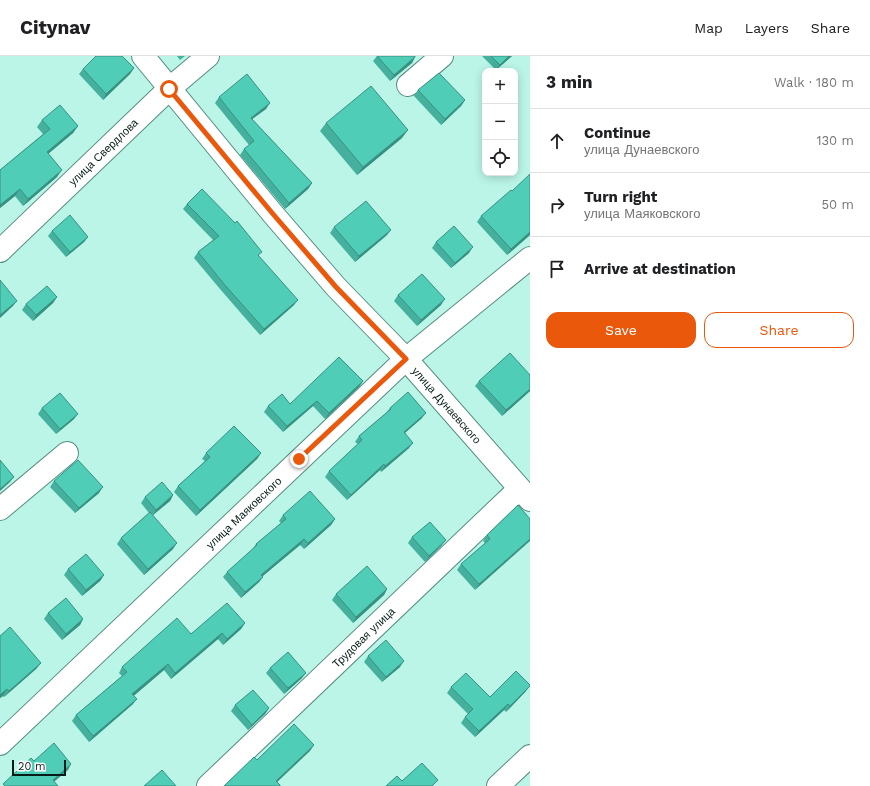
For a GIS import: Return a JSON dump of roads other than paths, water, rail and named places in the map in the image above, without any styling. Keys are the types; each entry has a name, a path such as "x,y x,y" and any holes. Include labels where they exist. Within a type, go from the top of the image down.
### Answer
{"street":[{"name":"улица Дунаевского","path":"143,56 273,214 336,287 406,359 525,495"},
{"name":"улица Свердлова","path":"0,251 169,89 208,56"},
{"path":"408,85 442,56"},
{"name":"улица Маяковского","path":"0,744 406,359 530,258"},
{"path":"0,509 67,453"},
{"name":"Трудовая улица","path":"208,786 525,495"},
{"path":"498,786 530,756"}]}
